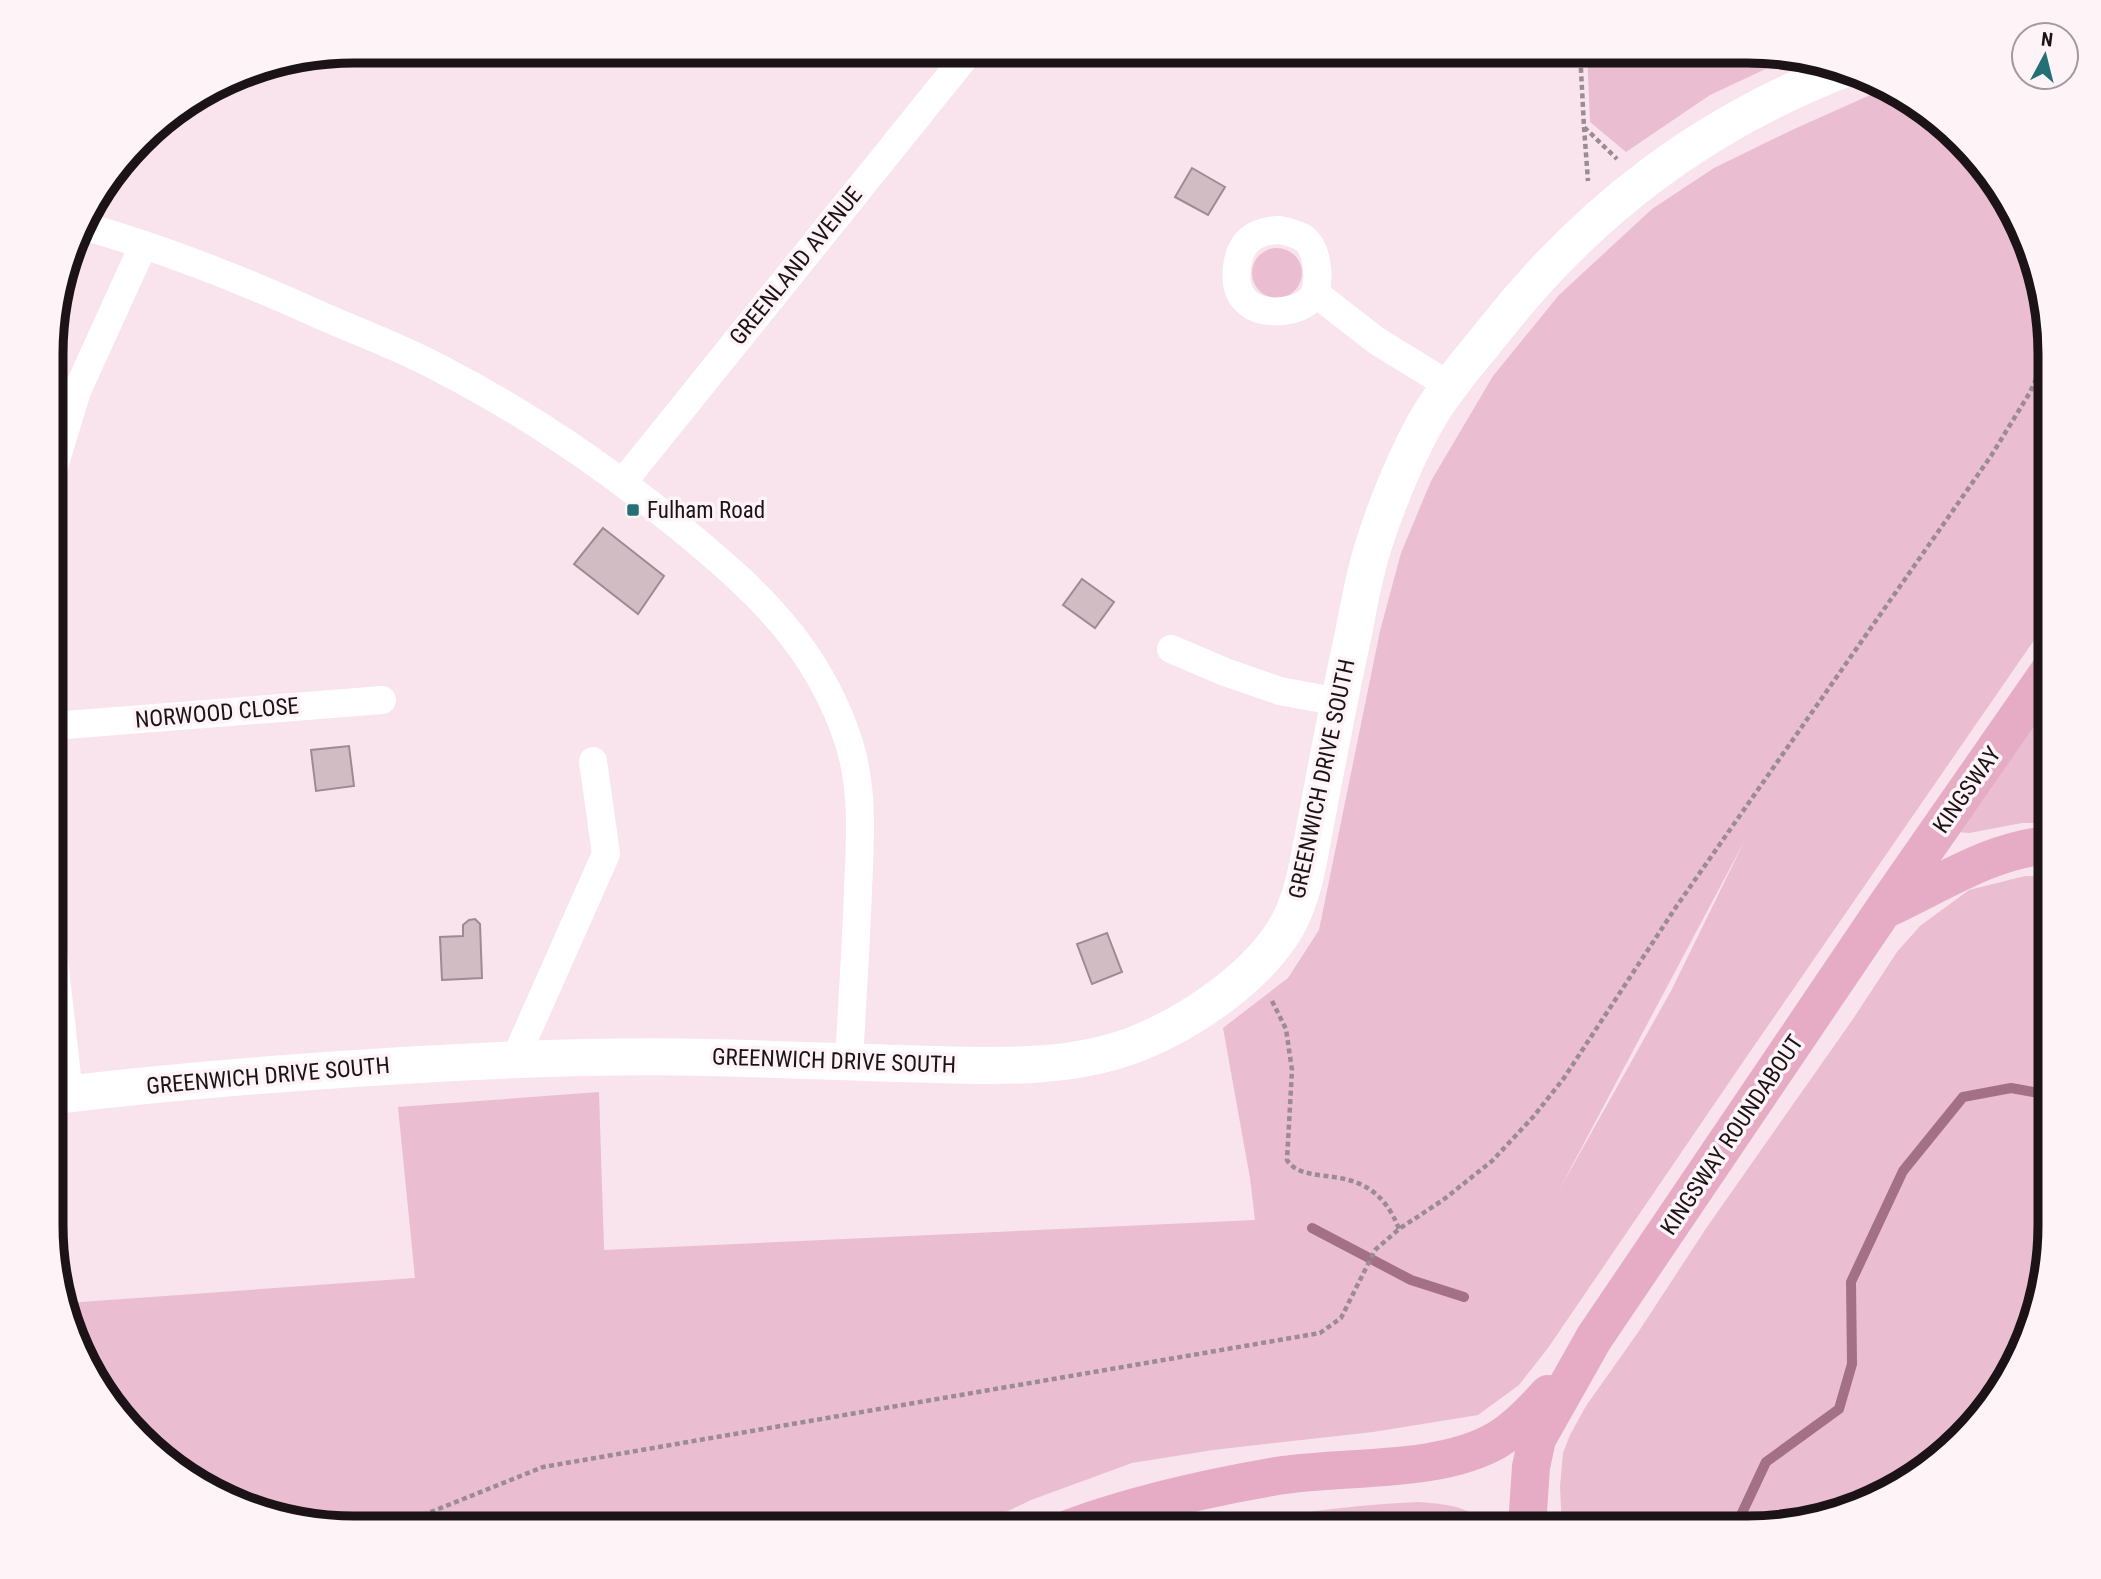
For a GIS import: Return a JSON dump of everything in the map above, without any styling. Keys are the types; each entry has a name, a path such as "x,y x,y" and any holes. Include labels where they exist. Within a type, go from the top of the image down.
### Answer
{"highway":[{"name":"KINGSWAY","path":"1884,909 2038,687"},
{"path":"1884,909 1991,859 2038,847"},
{"name":"KINGSWAY ROUNDABOUT","path":"1529,1516 1531,1467 1537,1439 1594,1338 1884,909"},
{"path":"1111,1516 1182,1495 1279,1476 1436,1461 1465,1454 1496,1441 1519,1424 1594,1338"}],"street":[{"name":"GREENLAND AVENUE","path":"623,482 694,390 960,63"},
{"name":"GREENWICH DRIVE SOUTH","path":"63,1095 246,1075 515,1059 680,1057 995,1066 1082,1060 1115,1052 1175,1026 1214,1001 1255,966 1284,931 1300,896 1374,542 1430,415 1527,288 1583,232 1640,182 1663,164 1727,126 1796,88 1829,75"},
{"path":"91,229 256,286 438,367 563,440 623,482 735,572 794,637 827,686 850,746 860,829 849,1062"},
{"path":"63,437 77,391 143,246"},
{"path":"1315,293 1377,341 1450,386"},
{"path":"1171,649 1280,691 1339,702"},
{"name":"NORWOOD CLOSE","path":"63,725 382,700"},
{"path":"515,1059 606,854 593,761"}],"path":[{"path":"1581,63 1584,127 1640,182"},
{"path":"421,1516 543,1467 1320,1333 1341,1318 1371,1255 1399,1229 1443,1200 1492,1161 1534,1116 1564,1078 1676,907 1991,456 2038,374"},
{"path":"1255,966 1286,1029 1292,1093 1287,1160 1297,1170 1348,1178 1375,1192 1389,1205 1399,1229"}],"shaded area":[{"path":"1588,63 1775,64 1710,95 1626,152 1590,122"},
{"path":"1875,93 1909,112 1939,135 1966,162 1989,192 2008,225 2023,260 2036,316 2038,634 1548,1348 1519,1385 1478,1415 1373,1432 1213,1450 1132,1463 1031,1500 998,1516 316,1514 260,1501 208,1477 162,1444 123,1402 93,1354 73,1303 415,1278 398,1107 599,1092 604,1250 1255,1220 1223,1028 1288,978 1319,930 1380,631 1401,553 1431,481 1493,376 1559,295 1652,209 1714,168","holes":["1745,840 1671,991 1558,1192"]},
{"path":"1277,248 1295,255 1302,273 1295,291 1277,298 1259,291 1252,273 1259,255"},
{"path":"2038,716 2038,823 2022,823 1969,833 1958,832"},
{"path":"2025,876 2038,877 2036,1263 2023,1319 2008,1354 1989,1387 1953,1431 1924,1456 1893,1477 1841,1501 1785,1514 1561,1516 1560,1487 1563,1453 1586,1406 1897,952 1920,926 1969,890"},
{"path":"1418,1502 1456,1507 1475,1516 1281,1516 1368,1505"}],"building":[{"path":"1192,168 1225,187 1208,215 1175,197"},
{"path":"603,528 664,576 638,614 574,564"},
{"path":"1082,579 1114,602 1095,628 1063,605"},
{"path":"349,746 354,786 316,791 311,750"},
{"path":"475,919 480,924 482,978 442,980 440,937 463,936 463,925"},
{"path":"1107,933 1122,972 1092,984 1077,944"}],"waterway":[{"path":"1741,1516 1766,1462 1839,1409 1852,1364 1851,1282 1903,1171 1963,1097 2011,1088 2038,1093"},
{"path":"1312,1228 1411,1280 1464,1297"}],"place":[{"name":"Fulham Road","path":"633,510"}]}
